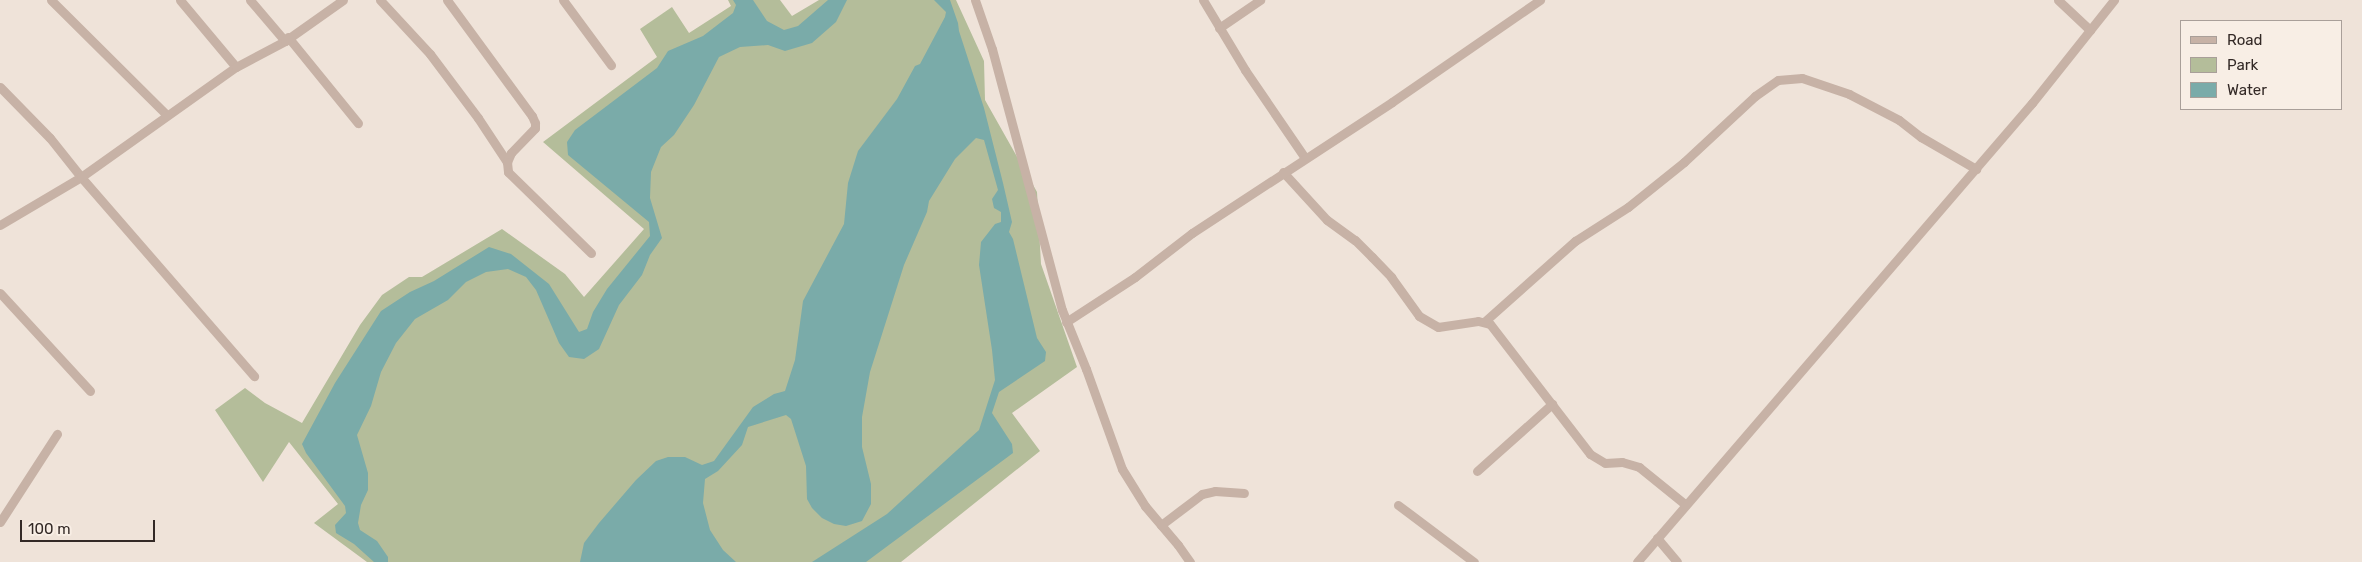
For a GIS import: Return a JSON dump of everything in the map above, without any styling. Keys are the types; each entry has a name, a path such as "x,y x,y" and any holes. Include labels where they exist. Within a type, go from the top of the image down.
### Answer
{"street":[{"path":"51,0 167,115"},
{"path":"180,0 236,68"},
{"path":"250,0 358,123"},
{"path":"0,225 81,177 236,68 286,39 343,0"},
{"path":"380,0 430,54 478,118 507,162 508,172 591,253"},
{"path":"447,0 532,116 535,128 511,154 507,162"},
{"path":"563,0 611,65"},
{"path":"975,0 992,49 1066,322 1086,369 1122,469 1145,506 1190,562"},
{"path":"1203,0 1219,28 1306,158"},
{"path":"1219,28 1260,0"},
{"path":"1066,322 1283,172 1392,102 1540,0"},
{"path":"2058,0 2090,30"},
{"path":"1637,562 1976,169 2114,0"},
{"path":"1283,172 1327,220 1355,240 1366,251 1391,278 1419,316 1430,325 1438,327 1484,322 1575,241 1628,207 1684,162 1756,96 1778,80 1802,78 1849,94 1898,120 1976,169"},
{"path":"0,87 44,131 81,177 254,376"},
{"path":"0,294 90,391"},
{"path":"1484,322 1499,333 1597,460 1612,464 1622,462 1639,468 1655,478 1686,504"},
{"path":"1477,471 1552,404"},
{"path":"0,522 57,434"},
{"path":"1161,525 1202,494 1216,491 1244,493"},
{"path":"1398,505 1474,562"},
{"path":"1657,538 1677,562"}],"green space":[{"path":"728,0 780,0 792,16 819,0 956,0 984,61 985,100 1037,192 1041,264 1077,367 1012,413 1040,451 901,562 367,562 314,523 338,504 289,442 263,482 215,410 245,388 265,403 302,423 360,325 382,295 409,277 422,277 502,229 565,274 584,297 644,229 543,142 657,57 640,29 672,7 689,33 731,6"}],"water":[{"path":"733,0 753,0 767,21 784,30 798,26 828,0 847,0 836,22 812,43 785,51 768,45 740,47 719,57 694,105 674,135 661,147 651,172 650,198 662,238 650,255 642,275 619,305 599,349 584,359 569,357 559,343 536,290 526,277 508,269 486,272 466,282 448,300 415,319 396,343 381,372 371,406 357,435 368,473 368,490 361,505 358,523 360,530 377,541 388,557 388,562 374,562 354,544 336,533 335,525 346,513 345,506 306,453 302,444 335,383 381,311 410,292 434,281 489,247 511,254 549,284 579,332 587,329 593,312 607,289 650,236 649,222 568,155 567,142 575,130 657,68 668,51 703,36 733,13 736,5"},
{"path":"934,0 950,0 958,23 984,108 1003,183 1012,222 1009,232 1013,239 1037,338 1046,352 1045,361 999,392 992,413 1012,444 1013,453 866,562 812,562 887,514 979,430 995,380 979,265 981,242 995,224 1001,222 1001,212 994,208 992,199 998,190 984,140 976,138 955,159 929,201 927,212 904,265 870,372 862,417 862,447 871,484 871,504 862,521 846,526 834,524 822,518 812,508 807,499 806,466 791,419 786,415 748,427 742,445 718,471 705,479 703,503 710,530 723,550 736,562 580,562 584,543 599,523 636,480 656,461 668,457 685,457 702,465 714,461 753,407 774,394 785,391 795,360 803,301 844,224 848,183 858,151 897,99 915,66 920,64 945,17 946,12"}]}
